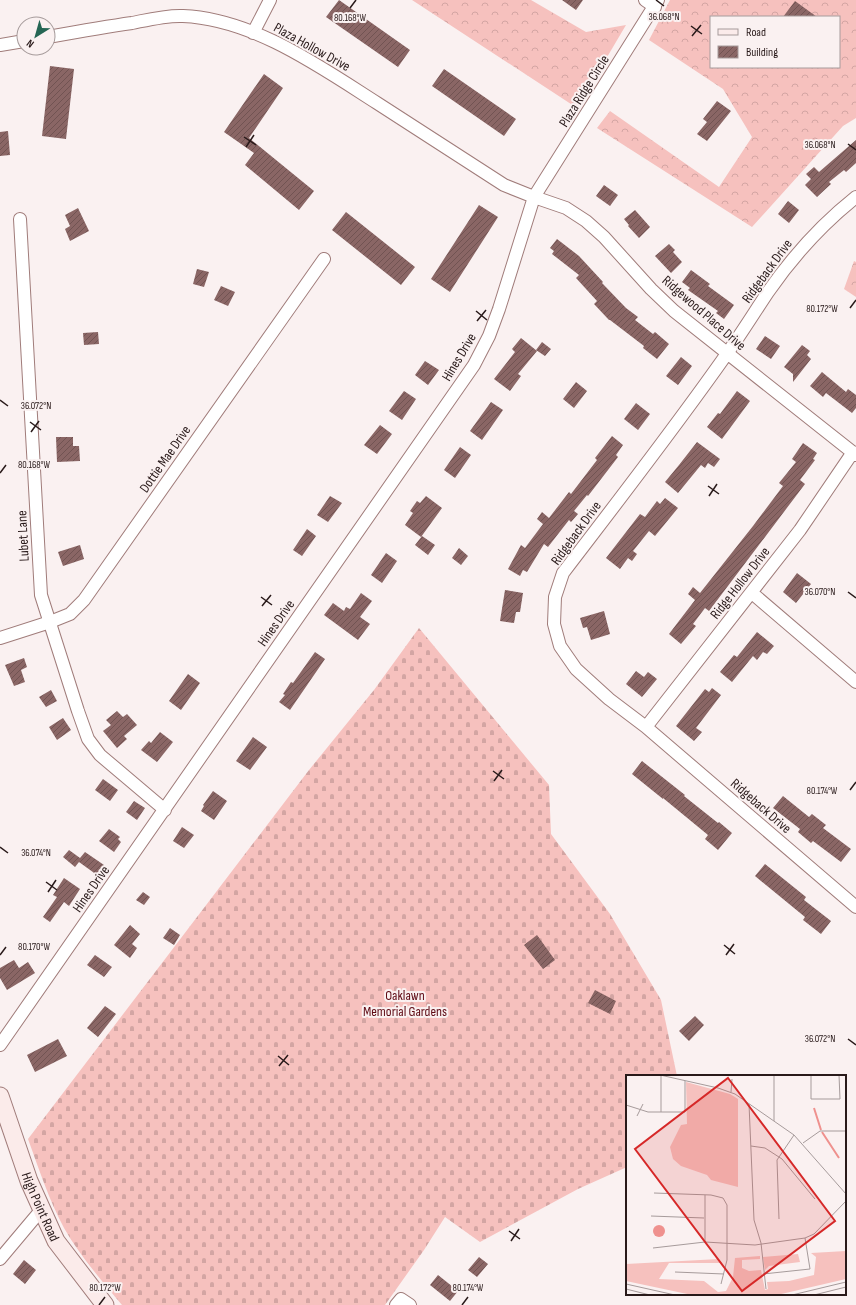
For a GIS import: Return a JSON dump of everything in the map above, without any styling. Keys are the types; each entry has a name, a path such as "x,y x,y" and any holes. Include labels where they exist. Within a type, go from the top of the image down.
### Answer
{"main road":[{"name":"High Point Road","path":"0,1096 29,1181 56,1241 105,1305"}],"street":[{"path":"253,33 270,0"},
{"name":"Plaza Ridge Circle","path":"534,197 653,2"},
{"name":"Plaza Hollow Drive","path":"56,36 181,16 200,17 229,24 293,51 327,71 504,185 534,197"},
{"path":"0,44 16,41"},
{"name":"Ridgewood Place Drive","path":"534,197 566,208 586,221 604,237 651,289 674,311 854,454"},
{"name":"Hines Drive","path":"0,1044 165,810 474,365 489,336 499,309 534,197"},
{"name":"Ridgeback Drive","path":"856,197 823,225 801,249 769,291 727,354 563,573 555,597 554,624 560,646 576,669 609,699 646,727 856,907"},
{"name":"Lubet Lane","path":"20,219 41,595 88,739 100,755 165,810"},
{"name":"Dottie Mae Drive","path":"0,638 70,614 84,600 324,259"},
{"name":"Ridge Hollow Drive","path":"646,727 800,530 854,454"},
{"path":"752,592 856,682"},
{"path":"0,1259 42,1208"}],"green space":[{"path":"412,0 531,0 586,32 626,25 577,108"},
{"path":"670,0 856,0 856,118 843,126 752,227 597,128 610,111 719,187 752,137 723,89 649,40"},
{"path":"854,261 856,262 856,297 844,289"},
{"name":"Oaklawn Memorial Gardens","path":"419,628 549,785 551,834 610,914 661,1000 677,1075 626,1075 626,1167 578,1189 480,1242 445,1217 424,1250 385,1305 122,1305 84,1258 64,1228 49,1195 28,1139 309,770 374,690"}],"building":[{"path":"339,0 410,50 398,67 326,17"},
{"path":"562,0 583,0 576,10"},
{"path":"795,1 816,16 784,16"},
{"path":"50,66 74,69 66,139 42,136"},
{"path":"444,69 516,119 504,136 432,86"},
{"path":"264,74 283,88 249,138 314,191 299,210 245,165 254,153 224,132"},
{"path":"717,101 731,111 707,141 697,134 707,122 703,119"},
{"path":"8,131 10,155 0,156 0,132"},
{"path":"856,140 856,163 846,172 844,170 829,182 831,184 817,197 805,185 811,179 806,174 814,167 819,172"},
{"path":"604,185 618,195 610,206 596,196"},
{"path":"788,201 799,210 789,223 778,214"},
{"path":"479,205 498,217 450,292 431,279"},
{"path":"78,208 89,231 70,241 65,229 70,226 65,215"},
{"path":"635,210 650,227 639,238 624,219"},
{"path":"346,212 415,267 401,285 332,230"},
{"path":"557,239 579,256 626,308 638,317 635,320 653,334 655,332 669,344 657,359 643,348 644,346 609,320 594,304 597,301 576,278 579,275 552,254 554,251 550,248"},
{"path":"669,244 675,250 673,252 682,262 671,273 655,256"},
{"path":"197,269 209,272 204,287 193,284"},
{"path":"691,270 710,284 708,286 734,305 724,319 716,313 718,311 688,290 690,288 682,282"},
{"path":"221,286 235,292 228,306 214,300"},
{"path":"98,332 99,344 84,345 83,333"},
{"path":"765,336 780,346 771,359 756,349"},
{"path":"521,338 537,351 518,374 521,376 510,391 494,379 515,352 512,349"},
{"path":"542,342 551,349 545,356 536,350"},
{"path":"802,345 810,351 807,355 811,359 793,382 793,374 784,367"},
{"path":"681,357 692,366 678,385 666,376"},
{"path":"425,361 439,370 428,385 415,375"},
{"path":"822,372 846,392 848,389 856,395 856,408 852,413 826,393 823,397 810,386"},
{"path":"576,382 587,391 574,408 563,399"},
{"path":"404,391 416,399 402,420 389,411"},
{"path":"737,391 750,401 722,439 707,427 718,413 720,414"},
{"path":"491,402 503,410 482,440 470,431"},
{"path":"636,403 650,414 638,430 624,419"},
{"path":"380,425 392,434 377,454 364,445"},
{"path":"612,436 623,445 616,455 618,457 588,496 587,495 574,511 578,514 571,522 569,520 548,547 544,544 527,572 523,570 520,576 508,569 521,545 525,548 543,524 537,519 542,512 549,518 569,492 571,494 597,460 595,458"},
{"path":"56,437 73,437 73,446 79,446 80,461 57,462"},
{"path":"697,442 720,459 714,467 708,463 705,468 701,465 678,493 665,482"},
{"path":"803,443 817,453 813,459 815,460 800,480 805,484 709,611 705,608 693,624 696,626 681,644 669,634 695,600 688,594 693,587 700,593 753,526 783,486 779,483 796,462 792,459"},
{"path":"460,447 471,455 455,478 444,470"},
{"path":"330,496 342,503 328,522 317,515"},
{"path":"426,496 442,508 421,537 405,525 413,513 410,511 417,501 420,503"},
{"path":"665,498 678,508 655,536 649,531 633,551 637,554 632,561 628,558 620,569 606,558 640,514 645,517 657,501 660,504"},
{"path":"307,529 316,536 302,556 293,550"},
{"path":"422,536 435,545 428,555 415,545"},
{"path":"80,545 84,559 63,566 58,552"},
{"path":"459,548 468,556 461,565 452,558"},
{"path":"386,553 397,561 382,583 371,575"},
{"path":"797,573 811,584 796,603 783,592"},
{"path":"505,590 523,593 520,612 516,612 514,623 500,621"},
{"path":"361,593 372,601 360,617 370,624 358,640 324,615 333,603 344,611 346,607 350,609"},
{"path":"604,611 610,634 591,640 587,627 583,628 580,618"},
{"path":"757,632 774,646 767,654 763,652 757,660 753,656 732,682 720,672 734,655 737,657"},
{"path":"315,652 325,659 290,710 279,702 285,695 283,694 291,682 293,683"},
{"path":"24,658 27,667 21,670 25,682 14,686 5,665"},
{"path":"636,671 644,677 648,672 657,679 642,697 626,684"},
{"path":"188,674 200,683 181,710 169,701"},
{"path":"712,688 721,695 696,728 702,732 694,741 676,726 705,689 709,692"},
{"path":"51,690 57,701 46,707 39,697"},
{"path":"117,711 123,717 127,714 137,725 124,736 127,739 117,748 103,731 111,725 106,720"},
{"path":"63,718 71,730 57,740 49,727"},
{"path":"160,732 173,742 157,762 141,750 149,741 151,743"},
{"path":"253,737 267,747 250,770 236,761"},
{"path":"642,761 732,833 718,850 705,839 708,835 632,774"},
{"path":"103,779 118,790 110,801 95,790"},
{"path":"213,791 227,801 214,820 201,811 204,806 203,805"},
{"path":"783,796 809,817 812,814 826,825 823,828 851,849 841,862 813,841 811,843 798,832 800,829 773,808"},
{"path":"134,801 145,808 137,820 126,812"},
{"path":"182,827 194,835 184,848 173,841"},
{"path":"109,829 120,837 118,839 121,842 114,852 99,841"},
{"path":"69,850 80,858 85,852 104,865 97,875 79,862 75,867 63,857"},
{"path":"765,864 806,897 804,900 831,921 821,934 803,920 805,917 755,876"},
{"path":"64,878 80,889 69,906 64,902 50,922 43,917 57,897 53,895"},
{"path":"143,892 150,897 144,905 136,900"},
{"path":"130,925 140,934 132,944 137,948 130,958 114,945"},
{"path":"170,928 180,935 174,945 163,938"},
{"path":"537,935 555,960 543,969 524,945"},
{"path":"95,955 112,967 104,977 87,965"},
{"path":"14,960 19,968 28,962 35,973 7,990 0,978 0,968"},
{"path":"595,990 616,1001 610,1014 588,1003"},
{"path":"105,1006 116,1014 98,1037 87,1028"},
{"path":"695,1016 704,1025 689,1041 679,1031"},
{"path":"58,1039 67,1056 35,1072 27,1055"},
{"path":"479,1257 488,1264 477,1277 468,1270"},
{"path":"24,1260 36,1270 25,1284 13,1274"},
{"path":"438,1275 458,1291 450,1301 430,1285"}]}
